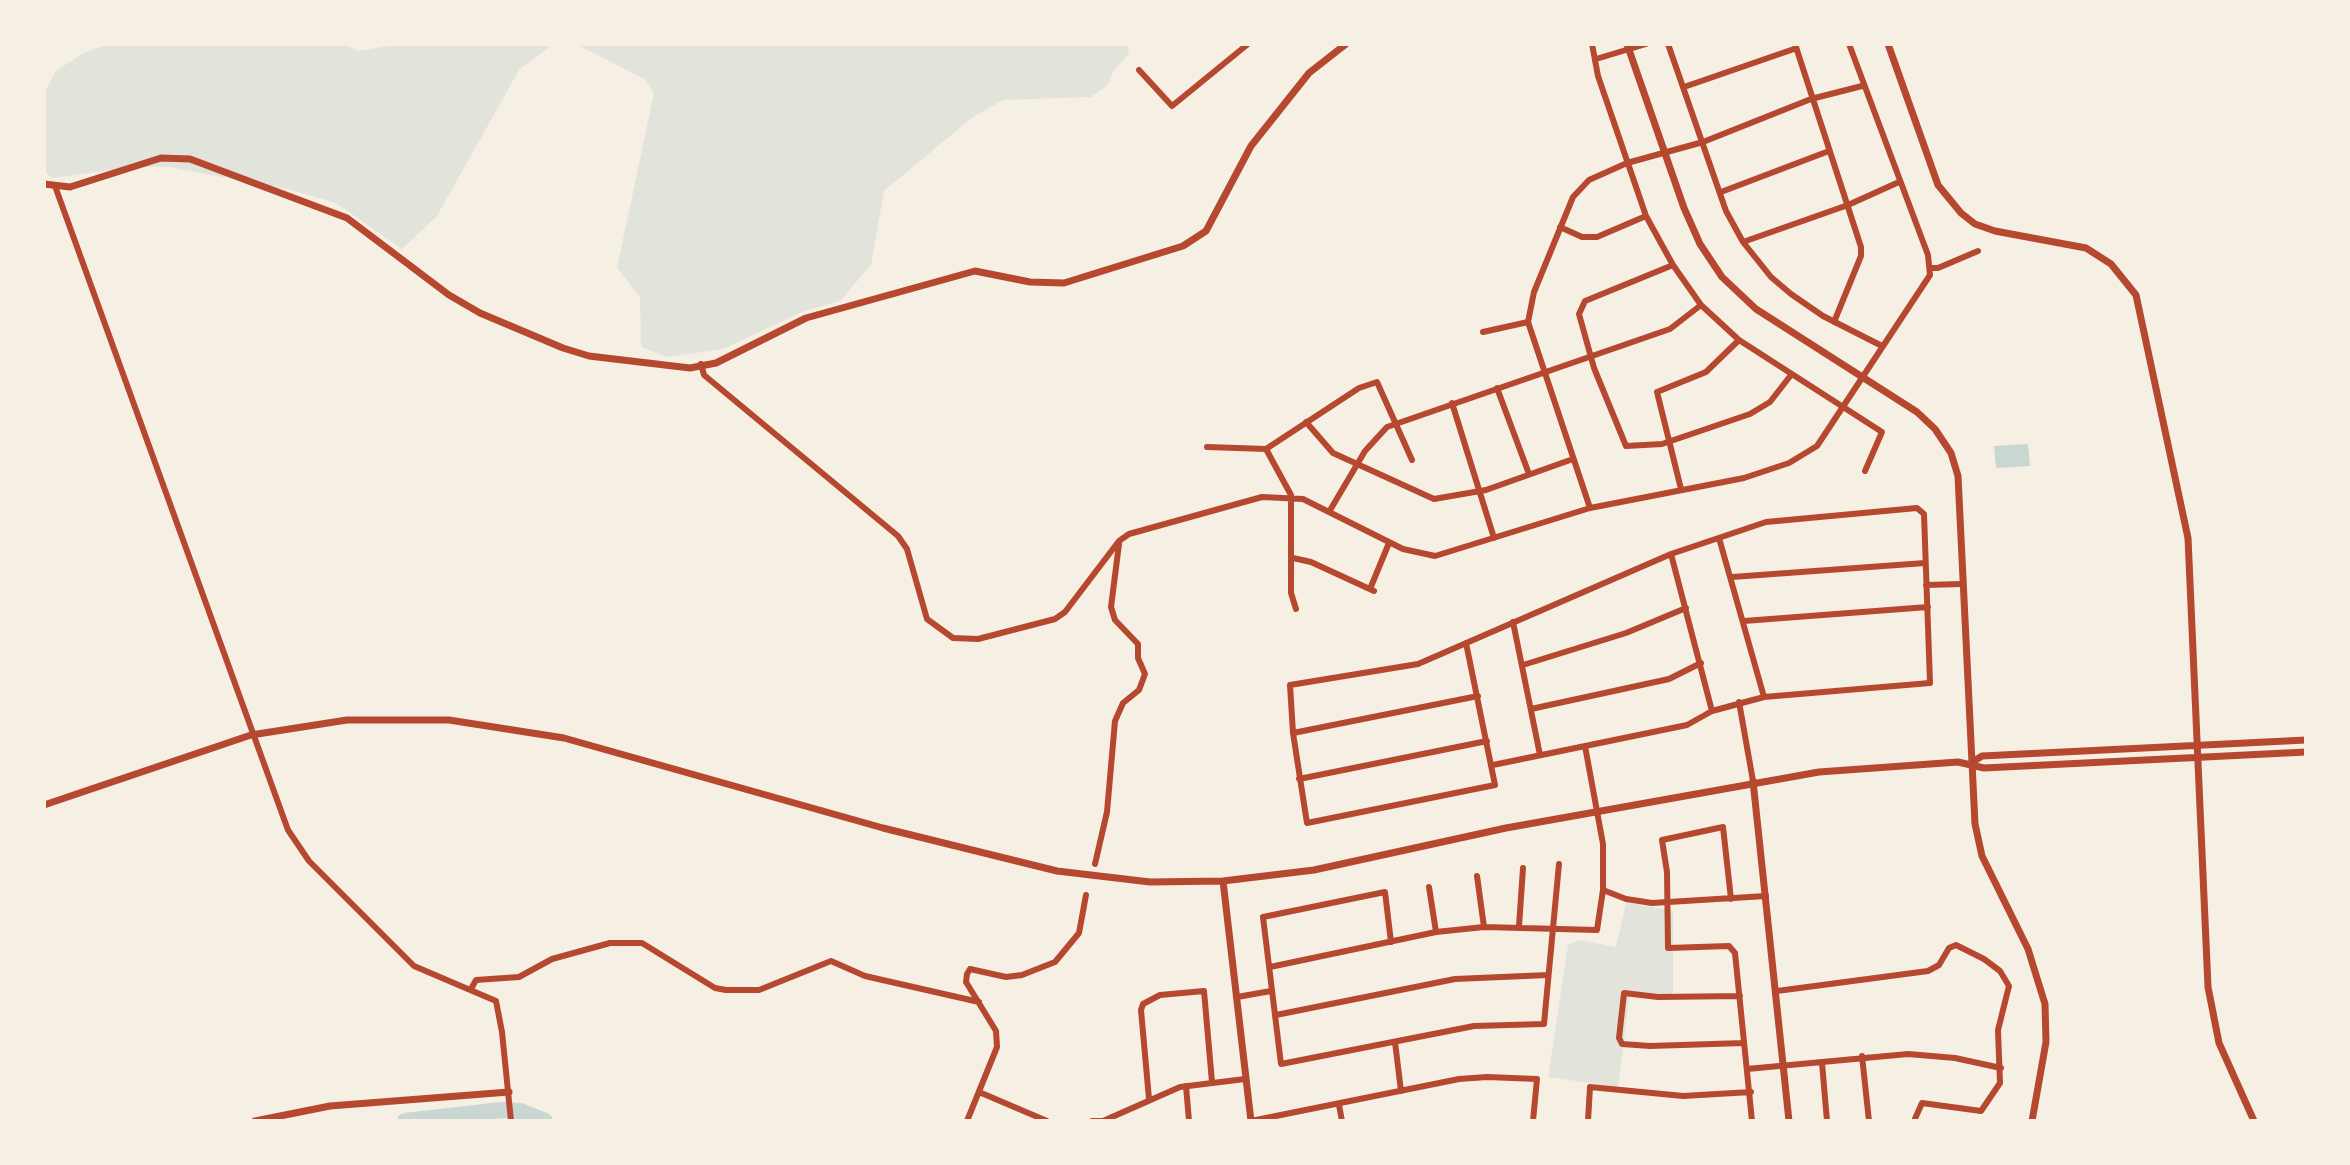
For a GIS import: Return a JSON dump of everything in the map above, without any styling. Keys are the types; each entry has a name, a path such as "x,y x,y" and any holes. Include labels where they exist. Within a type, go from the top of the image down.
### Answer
{"street":[{"path":"1139,70 1172,106 1248,44"},
{"path":"44,184 70,187 161,158 190,159 347,218 456,300 563,348 644,364 690,368 728,358 806,318 943,283 975,271 1030,282 1064,283 1183,246 1210,225 1251,146 1309,73 1346,44"},
{"path":"1592,44 1598,76 1646,216 1673,265 1701,305 1739,340 1882,432 1865,471"},
{"path":"1596,59 1646,44"},
{"path":"1668,44 1721,192 1743,242 1771,277 1834,322 1882,346"},
{"path":"701,364 704,375 898,536 907,549 927,619 953,638 978,639 1055,619 1065,612 1119,541 1129,534 1262,497 1289,497 1329,512 1389,543 1435,556 1590,508 1744,478 1804,457 1827,435 1862,376 1930,275 1931,268 1849,44"},
{"path":"1888,44 1938,185 1955,207 1975,224 1995,231 2086,248 2118,271 2136,295 2184,508 2208,987 2213,1021 2254,1121"},
{"path":"1684,87 1794,46 1848,205 1861,256 1834,322"},
{"path":"1628,47 1694,233 1732,289 1756,309 1917,412 1935,429 1951,453 1958,476 1973,810 1982,856 2035,965 2045,1004 2046,1042 2032,1121"},
{"path":"1590,508 1528,322 1534,292 1560,227 1582,185 1627,163 1703,142 1811,99 1862,86"},
{"path":"1721,192 1829,151"},
{"path":"1743,242 1848,205 1899,182"},
{"path":"55,186 251,735 288,830 309,861 414,966 496,1001 511,1121"},
{"path":"1560,227 1582,237 1597,237 1646,216"},
{"path":"1931,268 1978,251"},
{"path":"1673,265 1582,304 1578,319 1622,442 1630,447 1671,440 1750,414 1770,402 1791,375"},
{"path":"1329,512 1375,437 1396,421 1670,329 1701,305"},
{"path":"1483,332 1528,322"},
{"path":"1681,489 1657,392 1706,372 1739,340"},
{"path":"1207,447 1266,449 1359,388 1377,382 1412,460"},
{"path":"1497,388 1529,474"},
{"path":"1452,403 1494,538"},
{"path":"1306,422 1326,448 1427,498 1451,498 1481,491 1573,459"},
{"path":"1266,449 1290,492 1293,514 1291,593 1296,609"},
{"path":"1466,643 1495,785 1307,823 1293,733 1290,685 1418,664 1513,622 1671,554 1766,522 1917,508 1924,514 1931,680 1927,685 1764,697 1712,711 1687,725 1493,765"},
{"path":"1719,538 1764,697"},
{"path":"1095,864 1107,812 1115,721 1123,703 1139,690 1145,674 1138,658 1138,644 1115,620 1111,607 1119,541"},
{"path":"1293,558 1372,590 1389,543"},
{"path":"1671,554 1712,711"},
{"path":"1732,577 1925,563"},
{"path":"1926,585 1962,584"},
{"path":"1744,621 1928,607"},
{"path":"1523,665 1626,633 1686,608"},
{"path":"1513,622 1540,755"},
{"path":"1531,709 1669,679 1701,663"},
{"path":"1293,733 1478,696"},
{"path":"1739,702 1753,781 1789,1121"},
{"path":"44,805 251,735 377,718 482,723 564,738 693,777 1057,871 1136,881 1223,881 1314,870 1753,781 1861,767 1971,763 1984,768 2306,752"},
{"path":"1971,763 1982,756 2306,740"},
{"path":"1299,779 1487,741"},
{"path":"1270,967 1436,932 1519,926 1597,930 1603,890 1598,811 1585,746"},
{"path":"1731,899 1725,831 1718,826 1662,840 1668,948 1733,948 1752,1121"},
{"path":"1391,942 1385,892 1263,917 1281,1064 1474,1026 1544,1024 1559,864"},
{"path":"1519,926 1523,868"},
{"path":"1477,876 1484,927"},
{"path":"1223,881 1251,1121 1287,1118 1459,1079 1537,1079 1533,1121"},
{"path":"1429,887 1436,932"},
{"path":"1603,890 1626,899 1666,901 1766,896"},
{"path":"967,1121 997,1047 996,1031 966,982 970,969 1006,977 1030,973 1055,962 1079,933 1086,895"},
{"path":"471,989 476,980 519,977 552,959 610,943 642,943 715,988 726,990 759,990 831,961 865,976 979,1002"},
{"path":"1777,991 1928,971 1939,965 1949,948 1956,945 1984,959 2007,978 2009,986 1998,1030 2000,1083 1981,1111 1922,1103 1914,1121"},
{"path":"1276,1015 1455,979 1548,975"},
{"path":"1149,1099 1141,1010 1143,1004 1160,995 1204,991 1212,1082"},
{"path":"1237,997 1271,991"},
{"path":"1740,996 1658,997 1624,993 1619,1038 1622,1044 1650,1046 1744,1043"},
{"path":"1395,1042 1401,1091"},
{"path":"1747,1069 1908,1054 1955,1058 2001,1068"},
{"path":"1862,1056 1869,1121"},
{"path":"1822,1063 1827,1121"},
{"path":"1096,1121 1103,1121 1186,1086 1245,1079"},
{"path":"1186,1086 1189,1121"},
{"path":"1588,1121 1590,1087 1683,1096 1751,1092"},
{"path":"979,1092 1047,1121"},
{"path":"255,1121 330,1106 510,1095"},
{"path":"1339,1105 1342,1121"}],"shaded area":[{"path":"109,44 344,44 358,51 402,44 554,44 519,70 437,216 402,249 336,203 288,189 168,167 133,167 52,178 44,171 44,93 56,71 83,53"},
{"path":"576,44 1127,44 1129,54 1114,70 1108,85 1091,97 1003,100 973,117 884,191 871,265 840,301 804,311 723,349 668,357 641,347 640,297 617,268 654,93 646,80"},
{"path":"2028,444 2030,466 1996,468 1994,446"},
{"path":"1626,903 1673,910 1673,992 1670,996 1630,991 1618,1087 1548,1077 1568,945 1580,940 1616,947"}],"waterway":[{"path":"405,1121 502,1110 520,1111 545,1121"}]}
